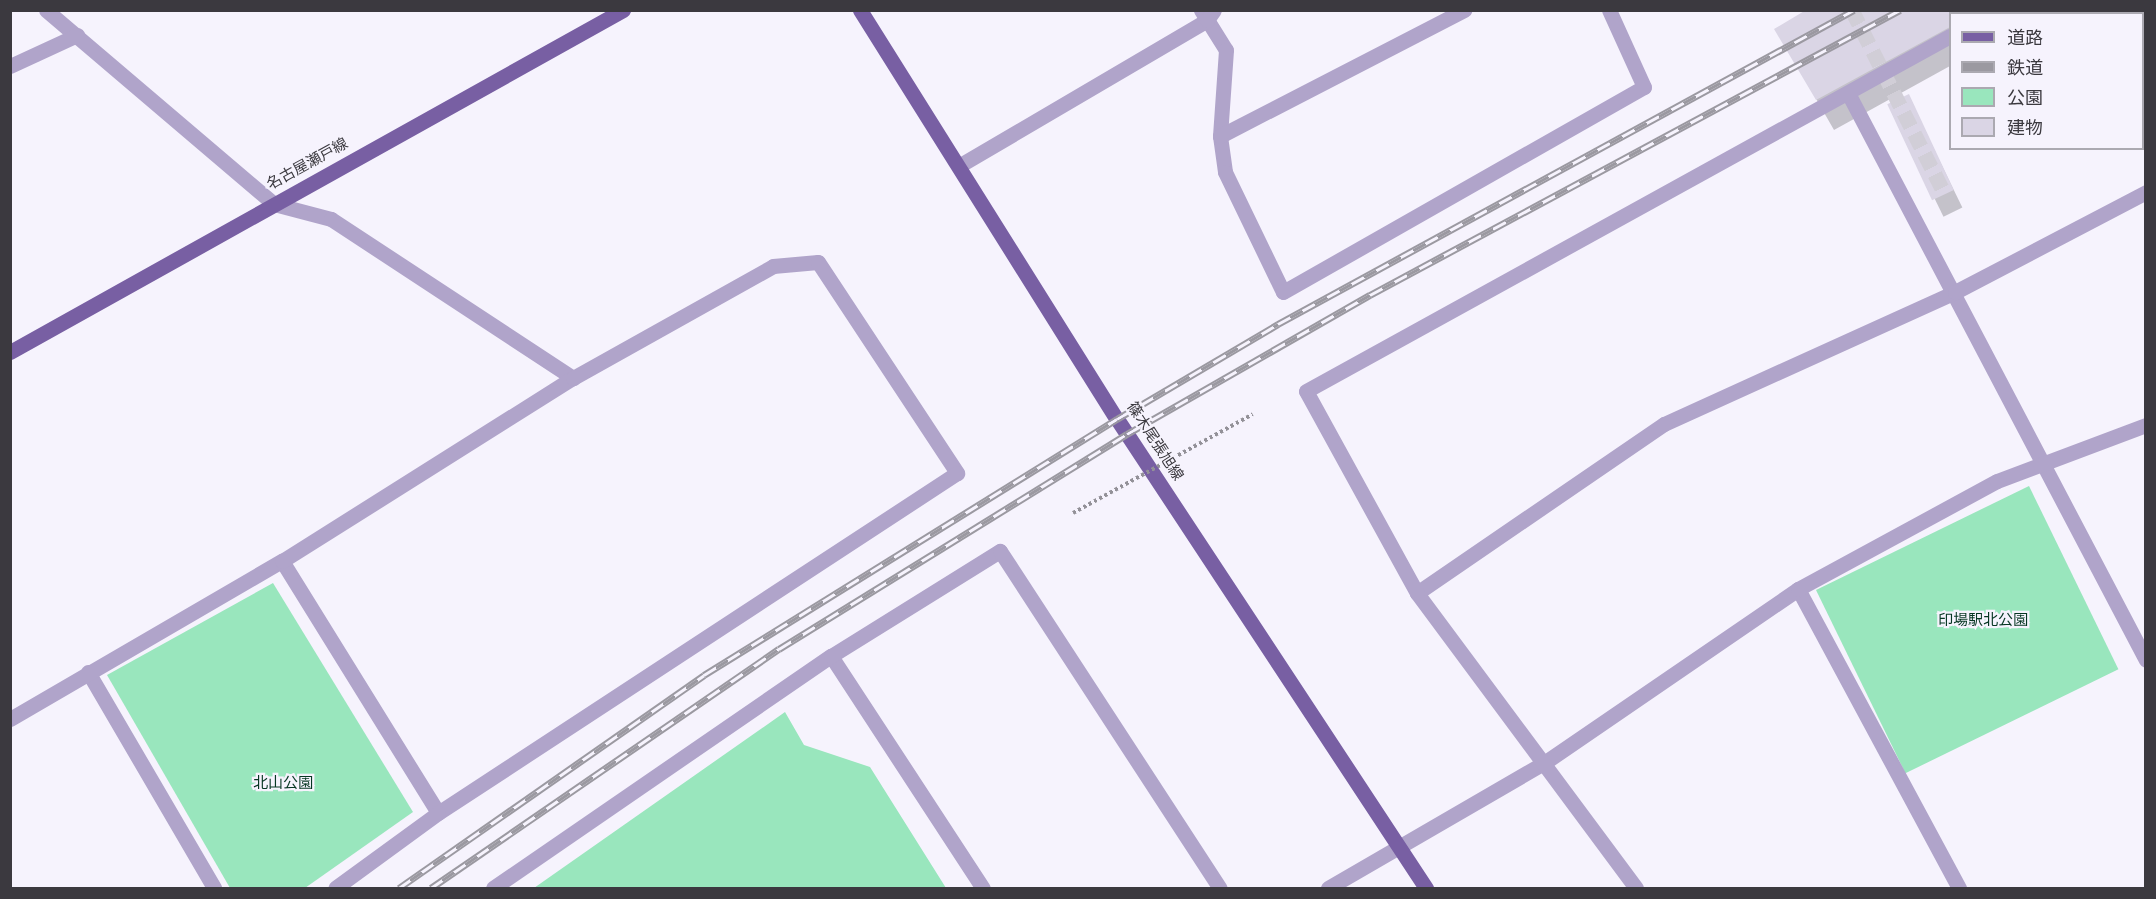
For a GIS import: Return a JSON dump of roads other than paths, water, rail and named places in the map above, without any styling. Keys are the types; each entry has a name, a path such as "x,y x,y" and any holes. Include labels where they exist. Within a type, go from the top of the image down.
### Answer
{"main road":[{"name":"名古屋瀬戸線","path":"10,352 623,10"},
{"name":"篠木尾張旭線","path":"860,10 962,164 1117,419 1426,888"}],"street":[{"path":"46,10 274,204 332,219 573,378"},
{"path":"1220,136 1464,10"},
{"path":"962,164 1207,14 1226,50 1220,136 1225,172 1283,292 1644,87 1609,10"},
{"path":"10,66 77,35"},
{"path":"1636,888 1545,763 1476,678 1417,593 1305,391 1849,94 1949,37"},
{"path":"1849,94 2046,466 2145,660"},
{"path":"1417,593 1664,424 1955,292 2145,192"},
{"path":"10,719 282,561 573,378 773,266 818,262 957,473 438,813 335,888"},
{"path":"1328,888 1398,845 1545,763 1798,589 1996,481 2046,466 2145,425"},
{"path":"493,888 831,656 1000,551 1220,888"},
{"path":"282,561 438,813"},
{"path":"1798,589 1959,888"},
{"path":"831,656 983,888"},
{"path":"88,672 214,888"}],"tunnel":[{"path":"1852,10 1945,194"}],"railway":[{"path":"399,888 704,675 1117,419 1278,324 1854,10"},
{"path":"431,888 779,649 1127,434 1370,295 1900,10"}],"park label":[{"name":"印場駅北公園","path":"1983,622"},
{"name":"北山公園","path":"283,785"}]}
